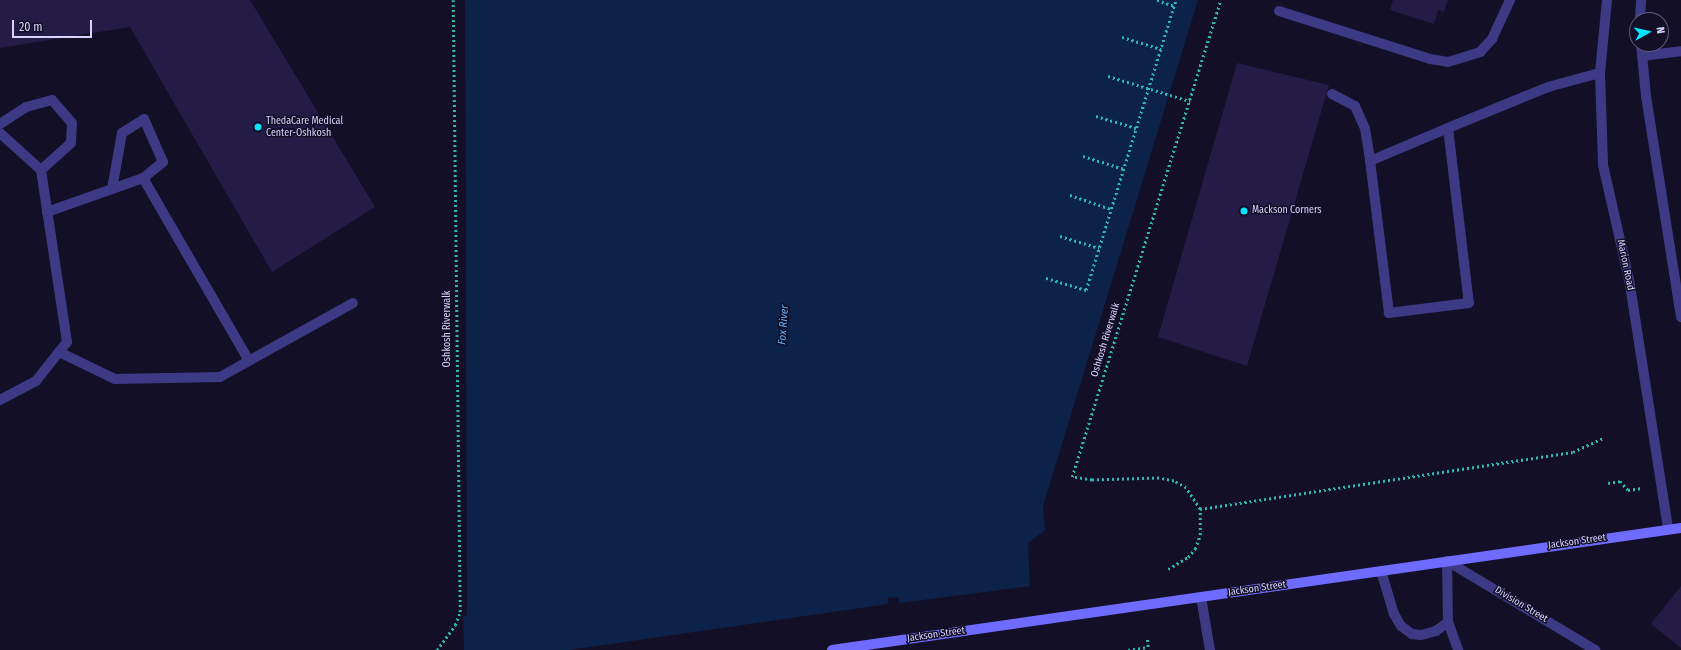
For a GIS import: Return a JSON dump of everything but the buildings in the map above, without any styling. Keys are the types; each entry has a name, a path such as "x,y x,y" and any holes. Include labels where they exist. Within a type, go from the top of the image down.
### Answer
{"main road":[{"name":"Jackson Street","path":"832,650 1681,528"}],"street":[{"path":"1279,11 1430,59 1448,62 1480,52 1492,39 1510,0"},
{"name":"Marion Road","path":"1607,0 1600,73 1603,165 1629,280 1668,529"},
{"path":"1640,0 1640,12"},
{"path":"1642,56 1681,51"},
{"path":"1642,52 1681,317"},
{"path":"1370,161 1548,87 1600,73"},
{"path":"1332,94 1356,106 1365,128 1389,313 1469,303 1448,128"},
{"path":"0,124 26,107 52,100 72,123 71,143 41,170"},
{"path":"47,212 112,189 142,178 163,162 144,119 122,133 112,189"},
{"path":"0,134 41,170 67,342 36,381 0,397"},
{"path":"142,178 249,361"},
{"path":"59,352 115,379 220,377 353,303"},
{"path":"1447,561 1448,622 1458,650"},
{"name":"Division Street","path":"1447,561 1594,650"},
{"path":"1381,571 1394,614 1401,626 1412,634 1421,635 1436,631 1448,622"},
{"path":"1201,597 1210,650"}],"path":[{"name":"Oshkosh Riverwalk","path":"437,650 456,625 460,612 453,0"},
{"path":"1157,0 1174,6"},
{"path":"1046,278 1086,290 1176,0"},
{"name":"Oshkosh Riverwalk","path":"1200,508 1194,497 1174,480 1158,478 1092,480 1072,477 1221,0"},
{"path":"1122,37 1161,49"},
{"path":"1108,76 1190,101"},
{"path":"1096,116 1136,128"},
{"path":"1083,156 1124,169"},
{"path":"1070,195 1111,208"},
{"path":"1060,236 1099,248"},
{"path":"1168,569 1179,564 1195,549 1200,536 1200,508 1574,452 1603,438"},
{"path":"1128,650 1148,647 1147,638"}],"water":[{"name":"Fox River","path":"465,0 1198,0 1043,506 1045,530 1028,543 1033,650 464,650 463,616 467,615"}],"pier":[{"path":"1031,586 1035,650 569,650 888,604 888,598 898,597 899,603"}],"place":[{"name":"ThedaCare Medical Center-Oshkosh","path":"258,127"},
{"name":"Mackson Corners","path":"1244,211"}]}
